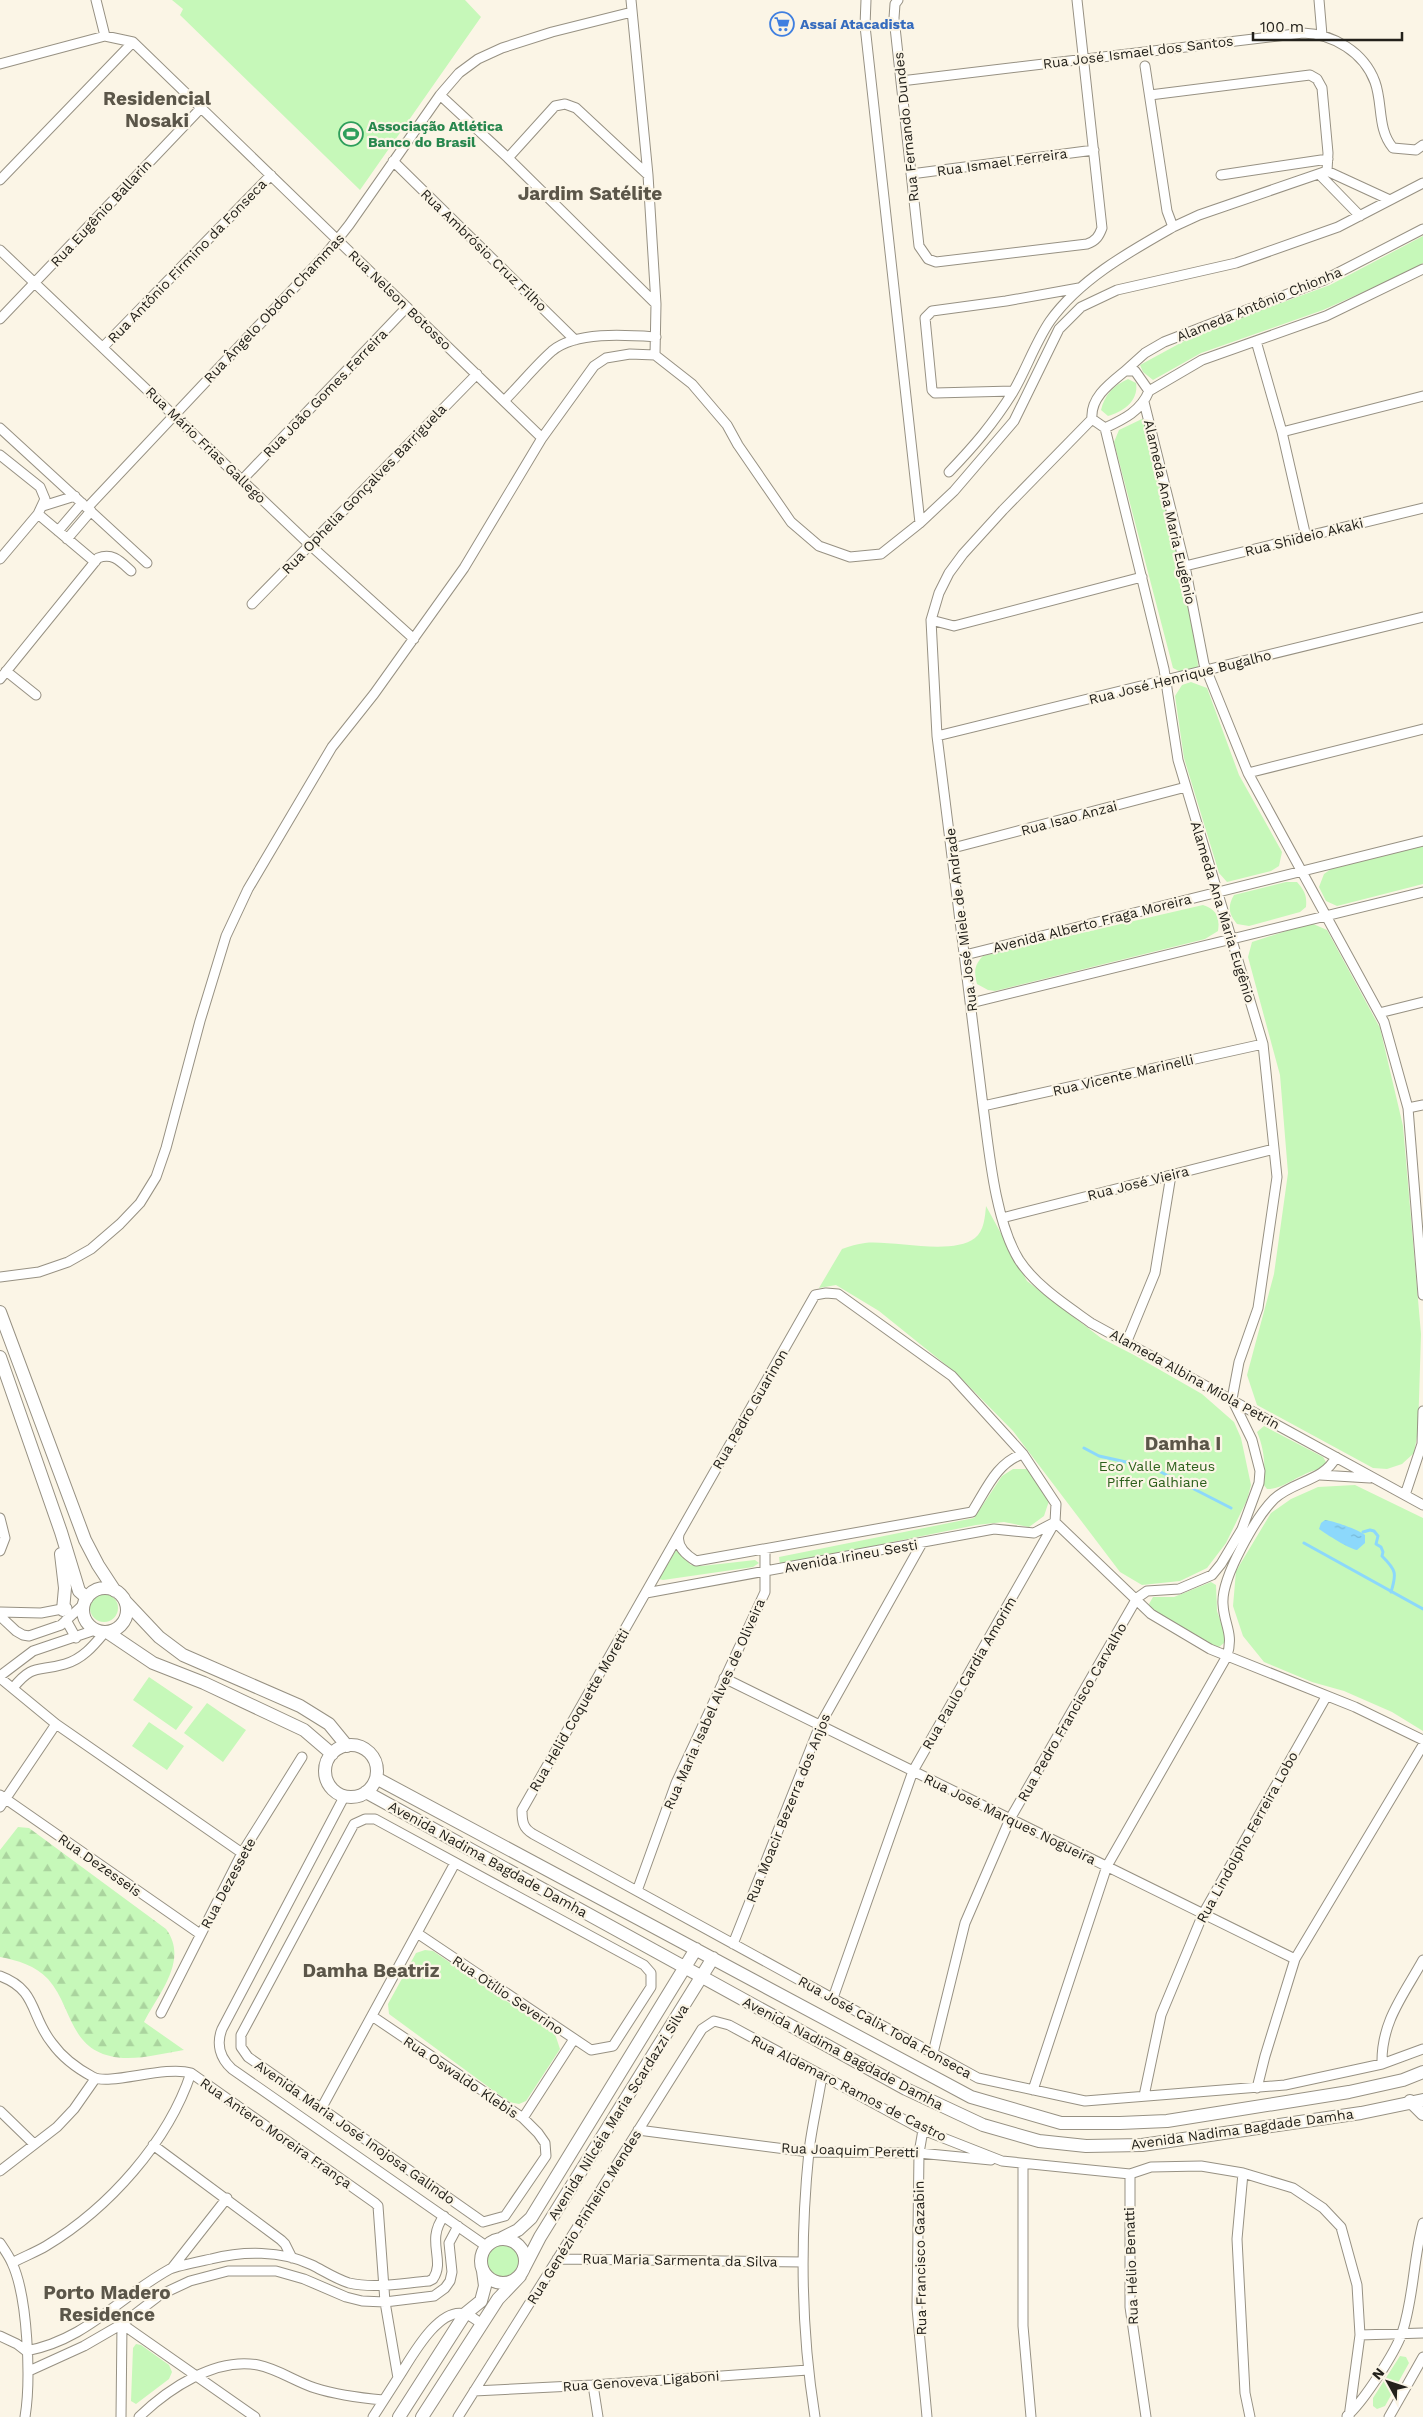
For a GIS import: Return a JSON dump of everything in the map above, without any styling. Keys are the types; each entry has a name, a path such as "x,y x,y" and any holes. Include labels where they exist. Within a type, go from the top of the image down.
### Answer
{"street":[{"path":"96,0 105,36"},
{"path":"631,0 648,175 656,304 655,355"},
{"path":"866,0 866,36 920,523"},
{"name":"Rua Fernando Dundes","path":"898,0 895,4 894,18 919,246 923,253 936,262 1087,244 1100,235 1102,228 1094,150"},
{"path":"1077,0 1094,150"},
{"path":"1319,0 1322,35"},
{"name":"Rua Ângelo Obdon Chammas","path":"84,505 175,414 338,240 440,95 460,73 478,59 502,48 552,32 632,12"},
{"name":"Rua José Ismael dos Santos","path":"901,80 1303,33 1322,35 1341,43 1353,52 1365,66 1375,82 1385,139 1393,148 1416,150 1423,146"},
{"path":"0,64 105,36 133,42"},
{"path":"0,180 133,42"},
{"name":"Rua Nelson Botosso","path":"133,42 542,438"},
{"path":"1145,66 1168,211 1173,227"},
{"path":"1150,95 1310,75 1317,79 1322,88 1328,159 1323,173"},
{"path":"440,95 508,158 656,304"},
{"path":"508,158 546,114 555,106 565,104 576,108 648,175"},
{"name":"Rua Eugênio Ballarin","path":"0,319 202,107"},
{"name":"Rua Ismael Ferreira","path":"911,174 1094,150"},
{"path":"1221,175 1328,159"},
{"name":"Rua Ambrósio Cruz Filho","path":"393,161 575,340"},
{"path":"1323,173 1360,216"},
{"path":"948,472 984,436 1013,391 1050,322 1079,288 1144,243 1199,215 1323,173 1390,200"},
{"name":"Rua Antônio Firmino da Fonseca","path":"104,346 271,175"},
{"path":"0,1277 39,1272 68,1262 90,1249 120,1224 140,1203 156,1176 166,1148 200,1021 226,936 248,889 332,747 414,639 464,568 542,438 594,366 606,358 630,354 655,355 692,384 727,425 738,445 791,522 819,546 850,557 881,554 920,523 954,491 1014,421 1059,328 1081,307 1117,290 1236,264 1338,227 1423,183"},
{"name":"Alameda Antônio Chionha","path":"1092,419 1091,409 1096,399 1145,353 1164,342 1324,280 1423,229"},
{"name":"Rua Mário Frias Gallego","path":"0,250 104,346 310,544 414,639"},
{"path":"1142,577 954,626 931,620 939,593 949,573 963,554 1092,419 1105,428 1126,418 1144,402 1149,391 1202,360 1326,316 1423,269"},
{"path":"1013,391 935,393 932,390 925,318 932,311 1006,301 1079,288"},
{"name":"Rua João Gomes Ferreira","path":"242,480 408,307"},
{"path":"504,401 553,350 575,340 609,336 656,337"},
{"path":"1256,341 1282,432 1306,536"},
{"path":"1125,371 1135,371 1149,391"},
{"name":"Rua Ophelia Gonçalves Barriguela","path":"252,604 476,374"},
{"path":"1282,432 1423,396"},
{"name":"Alameda Ana Maria Eugênio","path":"1144,402 1185,566 1207,670 1248,773 1384,1022 1408,1108 1420,1216 1423,1295"},
{"path":"0,428 147,563"},
{"name":"Alameda Ana Maria Eugênio","path":"1105,428 1166,681 1178,760 1263,1044 1277,1177 1258,1308 1238,1362 1232,1399"},
{"path":"0,455 40,487 45,498 38,514 0,560"},
{"path":"43,506 84,505"},
{"path":"58,531 84,505"},
{"path":"67,539 84,505"},
{"name":"Rua Shideio Akaki","path":"1185,566 1423,508"},
{"path":"38,514 95,562"},
{"path":"0,679 95,562 105,555 111,556 115,557 132,571"},
{"name":"Rua José Henrique Bugalho","path":"937,736 1423,617"},
{"name":"Rua José Miele de Andrade","path":"931,620 937,736 953,848 983,1106 1002,1218"},
{"path":"6,671 36,695"},
{"path":"1248,773 1423,729"},
{"name":"Rua Isao Anzai","path":"953,848 1186,787"},
{"name":"Avenida Alberto Fraga Moreira","path":"965,955 1423,841"},
{"path":"971,1003 1423,892"},
{"path":"1379,1013 1423,1002"},
{"name":"Rua Vicente Marinelli","path":"983,1106 1263,1044"},
{"path":"1408,1108 1423,1104"},
{"name":"Rua José Vieira","path":"1002,1218 1274,1149"},
{"path":"1127,1341 1156,1273 1171,1175"},
{"name":"Alameda Albina Miola Petrin","path":"1002,1218 1008,1237 1019,1260 1034,1278 1056,1298 1091,1323 1127,1341 1423,1505"},
{"name":"Rua Pedro Guarinon","path":"680,1533 815,1295 826,1293 838,1294 952,1376 1023,1454"},
{"path":"0,1312 85,1540 115,1591 159,1638 183,1655 300,1706 329,1724 347,1746"},
{"path":"0,1357 62,1532 79,1591 86,1601 85,1619 153,1663 204,1683 304,1730 332,1754"},
{"path":"1137,1598 1147,1591 1179,1590 1212,1575 1221,1564 1242,1528 1259,1483 1260,1471 1252,1440 1232,1399"},
{"path":"1405,1495 1422,1444 1423,1411"},
{"path":"1023,1454 1056,1504 1055,1522 1137,1598 1151,1614 1210,1649 1355,1707 1423,1740"},
{"name":"Avenida Irineu Sesti","path":"680,1533 678,1540 681,1548 687,1556 696,1561 972,1512 998,1470 1011,1458 1023,1454"},
{"path":"1033,2090 1107,1866 1228,1656 1231,1643 1230,1631 1223,1604 1225,1583 1231,1567 1265,1509 1276,1497 1327,1471 1336,1457"},
{"path":"1317,1475 1374,1478"},
{"path":"0,1518 5,1538 0,1551"},
{"name":"Avenida Irineu Sesti","path":"646,1592 994,1529 1034,1533 1055,1522"},
{"name":"Rua Paulo Cardia Amorim","path":"833,1998 913,1771 1055,1522"},
{"path":"0,1616 16,1631 29,1636 61,1625 65,1615 66,1588 60,1549 62,1532"},
{"name":"Rua Helid Coquette Moretti","path":"526,1830 522,1821 522,1810 680,1533"},
{"name":"Rua Moacir Bezerra dos Anjos","path":"733,1944 820,1725 922,1543"},
{"name":"Rua Maria Isabel Alves de Oliveira","path":"637,1891 676,1783 765,1592 765,1549"},
{"path":"0,1612 65,1615 100,1589 115,1591"},
{"name":"Rua Pedro Francisco Carvalho","path":"933,2053 965,1923 1010,1819 1137,1598"},
{"path":"126,1602 127,1610 121,1625 33,1651 0,1677 56,1724 242,1853"},
{"path":"65,1615 76,1638"},
{"path":"13,1688 24,1674 31,1670 66,1664 81,1656 90,1650 102,1631"},
{"name":"Rua José Marques Nogueira","path":"724,1678 1295,1960"},
{"name":"Rua Lindolpho Ferreira Lobo","path":"1144,2096 1161,2015 1203,1914 1326,1697"},
{"path":"2,1800 56,1724"},
{"path":"1257,2088 1295,1960 1423,1745"},
{"path":"347,1746 356,1746 370,1754 375,1761 376,1778 366,1792 359,1796 344,1797 330,1786 326,1778 325,1770 332,1754 347,1746"},
{"name":"Rua Dezessete","path":"161,2013 242,1853 302,1756"},
{"name":"Avenida Nadima Bagdade Damha","path":"376,1778 970,2097 1061,2123 1120,2124 1167,2121 1248,2110 1349,2092 1404,2080 1423,2072"},
{"name":"Avenida Nadima Bagdade Damha","path":"366,1792 906,2090 983,2125 1039,2141 1086,2146 1142,2146 1361,2113 1423,2100"},
{"path":"344,1797 222,2029 219,2040 220,2051 224,2061 232,2069 486,2246"},
{"name":"Rua Dezesseis","path":"2,1800 200,1934"},
{"name":"Avenida Nadima Bagdade Damha","path":"365,1819 375,1819 644,1965 651,1973 651,1987 613,2046 601,2050"},
{"name":"Avenida Maria José Inojosa Galindo","path":"365,1819 354,1824 241,2035 241,2047 248,2058 483,2222 492,2222 505,2216 546,2156 545,2143"},
{"name":"Rua José Calix Toda Fonseca","path":"526,1830 978,2078 1085,2101 1285,2086 1382,2064 1423,2049"},
{"path":"321,2109 456,1863"},
{"name":"Rua Otílio Severino","path":"417,1933 591,2050 601,2050"},
{"name":"Avenida Nilcéia Maria Scardazzi Silva","path":"502,2238 518,2230 531,2218 569,2152 696,1949"},
{"name":"Avenida Nilcéia Maria Scardazzi Silva","path":"422,2417 498,2299 522,2272 540,2237 713,1958"},
{"path":"1382,2064 1382,2048 1386,2027 1423,1960"},
{"path":"0,1976 11,1980 26,1993 38,2022 52,2043 76,2067 95,2079 74,2109 57,2127 34,2144 20,2158 0,2171"},
{"name":"Rua Oswaldo Klebis","path":"372,2016 522,2118 538,2133 545,2143"},
{"name":"Rua Aldemaro Ramos de Castro","path":"714,2021 729,2025 923,2130 1002,2161 1130,2174 1151,2167 1201,2166 1243,2173 1293,2188 1323,2208 1341,2227 1357,2285 1360,2335 1348,2417"},
{"name":"Rua Genézio Pinheiro Mendes","path":"458,2417 702,2029 714,2021"},
{"path":"522,2118 574,2039"},
{"path":"622,2067 639,2078"},
{"name":"Rua Antero Moreira França","path":"95,2079 142,2075 163,2071 191,2073 375,2203 378,2206 385,2302 398,2378"},
{"path":"12,2262 46,2246 90,2214 120,2186 153,2146 177,2108 191,2073"},
{"path":"815,2417 808,2370 803,2262 810,2152 822,2076"},
{"path":"1410,2102 1423,2114"},
{"path":"0,2111 34,2144"},
{"name":"Rua Joaquim Peretti","path":"638,2130 810,2152 919,2153 1002,2161"},
{"name":"Rua Francisco Gazabin","path":"923,2130 919,2153 918,2308 927,2417"},
{"path":"153,2146 227,2198 285,2244 292,2258"},
{"path":"569,2152 586,2163"},
{"path":"1023,2164 1023,2326 1031,2417"},
{"path":"1243,2173 1236,2239 1245,2393 1250,2417"},
{"name":"Rua Hélio Benatti","path":"1130,2174 1130,2307 1146,2417"},
{"path":"26,2351 42,2348 79,2332 172,2268 227,2198"},
{"path":"172,2268 228,2255 247,2254 292,2258 310,2264 348,2283 375,2286 429,2282 438,2267 435,2233 444,2216"},
{"path":"1348,2417 1377,2378 1402,2334 1420,2249 1423,2223"},
{"path":"29,2371 84,2346 122,2324 160,2294 190,2281 228,2271 276,2271 304,2279 346,2297 385,2302 430,2298 445,2288 452,2272 448,2243 458,2226"},
{"path":"399,2417 465,2314 481,2301 485,2286 480,2258 486,2246 502,2238 509,2239 521,2247 524,2254 522,2272 507,2283 493,2281 483,2271"},
{"path":"0,2243 12,2262 21,2299 29,2371 25,2417"},
{"name":"Rua Maria Sarmenta da Silva","path":"557,2259 803,2262"},
{"path":"433,2278 445,2288"},
{"path":"113,2308 122,2324 255,2417"},
{"path":"373,2417 435,2325 450,2315 465,2314 482,2324"},
{"path":"121,2417 122,2324"},
{"path":"1360,2335 1423,2333"},
{"path":"0,2336 18,2344 26,2351"},
{"path":"1389,2417 1423,2357"},
{"path":"139,2417 170,2390 196,2376 235,2365 259,2366 315,2388 361,2398 383,2400"},
{"name":"Rua Genoveva Ligaboni","path":"474,2390 594,2385 808,2370"},
{"path":"594,2385 598,2417"}],"green space":[{"name":"Associação Atlética Banco do Brasil","path":"172,0 465,0 481,17 360,190 180,15 183,9"},
{"path":"1423,236 1423,263 1410,271 1323,310 1201,353 1153,380 1143,372 1140,365 1197,334 1330,285"},
{"path":"1128,379 1136,383 1135,395 1124,409 1108,416 1101,410 1107,395"},
{"path":"1144,418 1181,566 1197,652 1198,667 1183,673 1173,668 1114,442 1119,430"},
{"path":"1191,682 1207,688 1239,775 1282,852 1279,866 1271,871 1227,882 1219,873 1184,758 1175,696 1182,685"},
{"path":"1423,846 1423,884 1337,906 1326,901 1319,887 1324,874 1331,869"},
{"path":"1286,882 1297,882 1300,885 1305,894 1306,907 1300,912 1249,926 1237,924 1230,910 1230,903 1234,895"},
{"path":"1203,905 1212,909 1218,918 1218,931 1205,939 995,991 988,990 977,984 976,969 978,962 983,956"},
{"path":"1311,923 1327,930 1380,1028 1403,1126 1421,1334 1418,1431 1414,1453 1402,1464 1387,1469 1373,1468 1257,1405 1247,1375 1274,1274 1288,1173 1280,1075 1248,957 1252,942"},
{"name":"Eco Valle Mateus Piffer Galhiane","path":"986,1206 1027,1281 1101,1338 1202,1394 1234,1422 1241,1438 1251,1485 1247,1500 1226,1543 1207,1568 1180,1581 1142,1585 1120,1572 1013,1431 956,1373 879,1311 836,1285 819,1288 842,1249 865,1243 937,1247 965,1243 975,1238 980,1232 984,1224"},
{"path":"1264,1426 1323,1457 1326,1462 1323,1469 1308,1473 1280,1486 1267,1489 1263,1484 1264,1457 1257,1432"},
{"path":"1013,1469 1027,1469 1049,1501 1044,1516 1029,1527 1004,1522 976,1525 780,1565 779,1557 974,1518 1002,1476"},
{"path":"1355,1485 1423,1518 1423,1731 1392,1712 1344,1691 1312,1682 1264,1662 1243,1636 1233,1606 1236,1571 1271,1513 1291,1499 1318,1487"},
{"path":"676,1550 691,1565 702,1566 755,1560 759,1563 753,1567 659,1579"},
{"path":"1211,1582 1216,1585 1217,1611 1226,1637 1224,1643 1219,1647 1150,1609 1149,1604 1153,1597 1174,1597"},
{"path":"104,1594 114,1598 118,1608 114,1618 104,1622 94,1618 90,1608 94,1598"},
{"path":"149,1677 193,1707 176,1730 133,1700"},
{"path":"207,1703 246,1730 223,1762 184,1733"},
{"path":"149,1722 184,1746 167,1770 132,1746"},
{"path":"18,1827 29,1828 166,1929 172,1941 173,1964 164,1988 144,2022 184,2050 131,2058 105,2055 92,2048 82,2039 56,1991 43,1974 26,1964 0,1957 0,1850"},
{"path":"425,1950 433,1951 555,2034 560,2049 526,2101 519,2104 509,2102 389,2014 388,2004 416,1953"},
{"path":"503,2245 514,2250 519,2261 514,2272 503,2277 492,2272 487,2261 492,2250"},
{"path":"136,2344 141,2345 169,2365 172,2372 169,2379 136,2404 131,2401 133,2348"},
{"path":"1400,2356 1406,2357 1409,2363 1385,2406 1377,2409 1373,2406 1373,2398"}],"water":[{"path":"1325,1520 1362,1533 1365,1535 1365,1543 1357,1550 1338,1541 1319,1529 1321,1523"}],"waterway":[{"path":"1084,1448 1099,1456 1153,1468 1231,1508"},
{"path":"1363,1532 1374,1531 1378,1536 1376,1544 1381,1547 1382,1556 1394,1572 1391,1592"},
{"path":"1304,1543 1423,1609"}],"place":[{"name":"Assaí Atacadista","path":"782,24"},
{"name":"Associação Atlética Banco do Brasil","path":"351,134"}],"district":[{"name":"Residencial Nosaki","path":"157,109"},
{"name":"Jardim Satélite","path":"590,193"},
{"name":"Damha I","path":"1183,1443"},
{"name":"Damha Beatriz","path":"371,1970"},
{"name":"Porto Madero Residence","path":"107,2303"}]}
